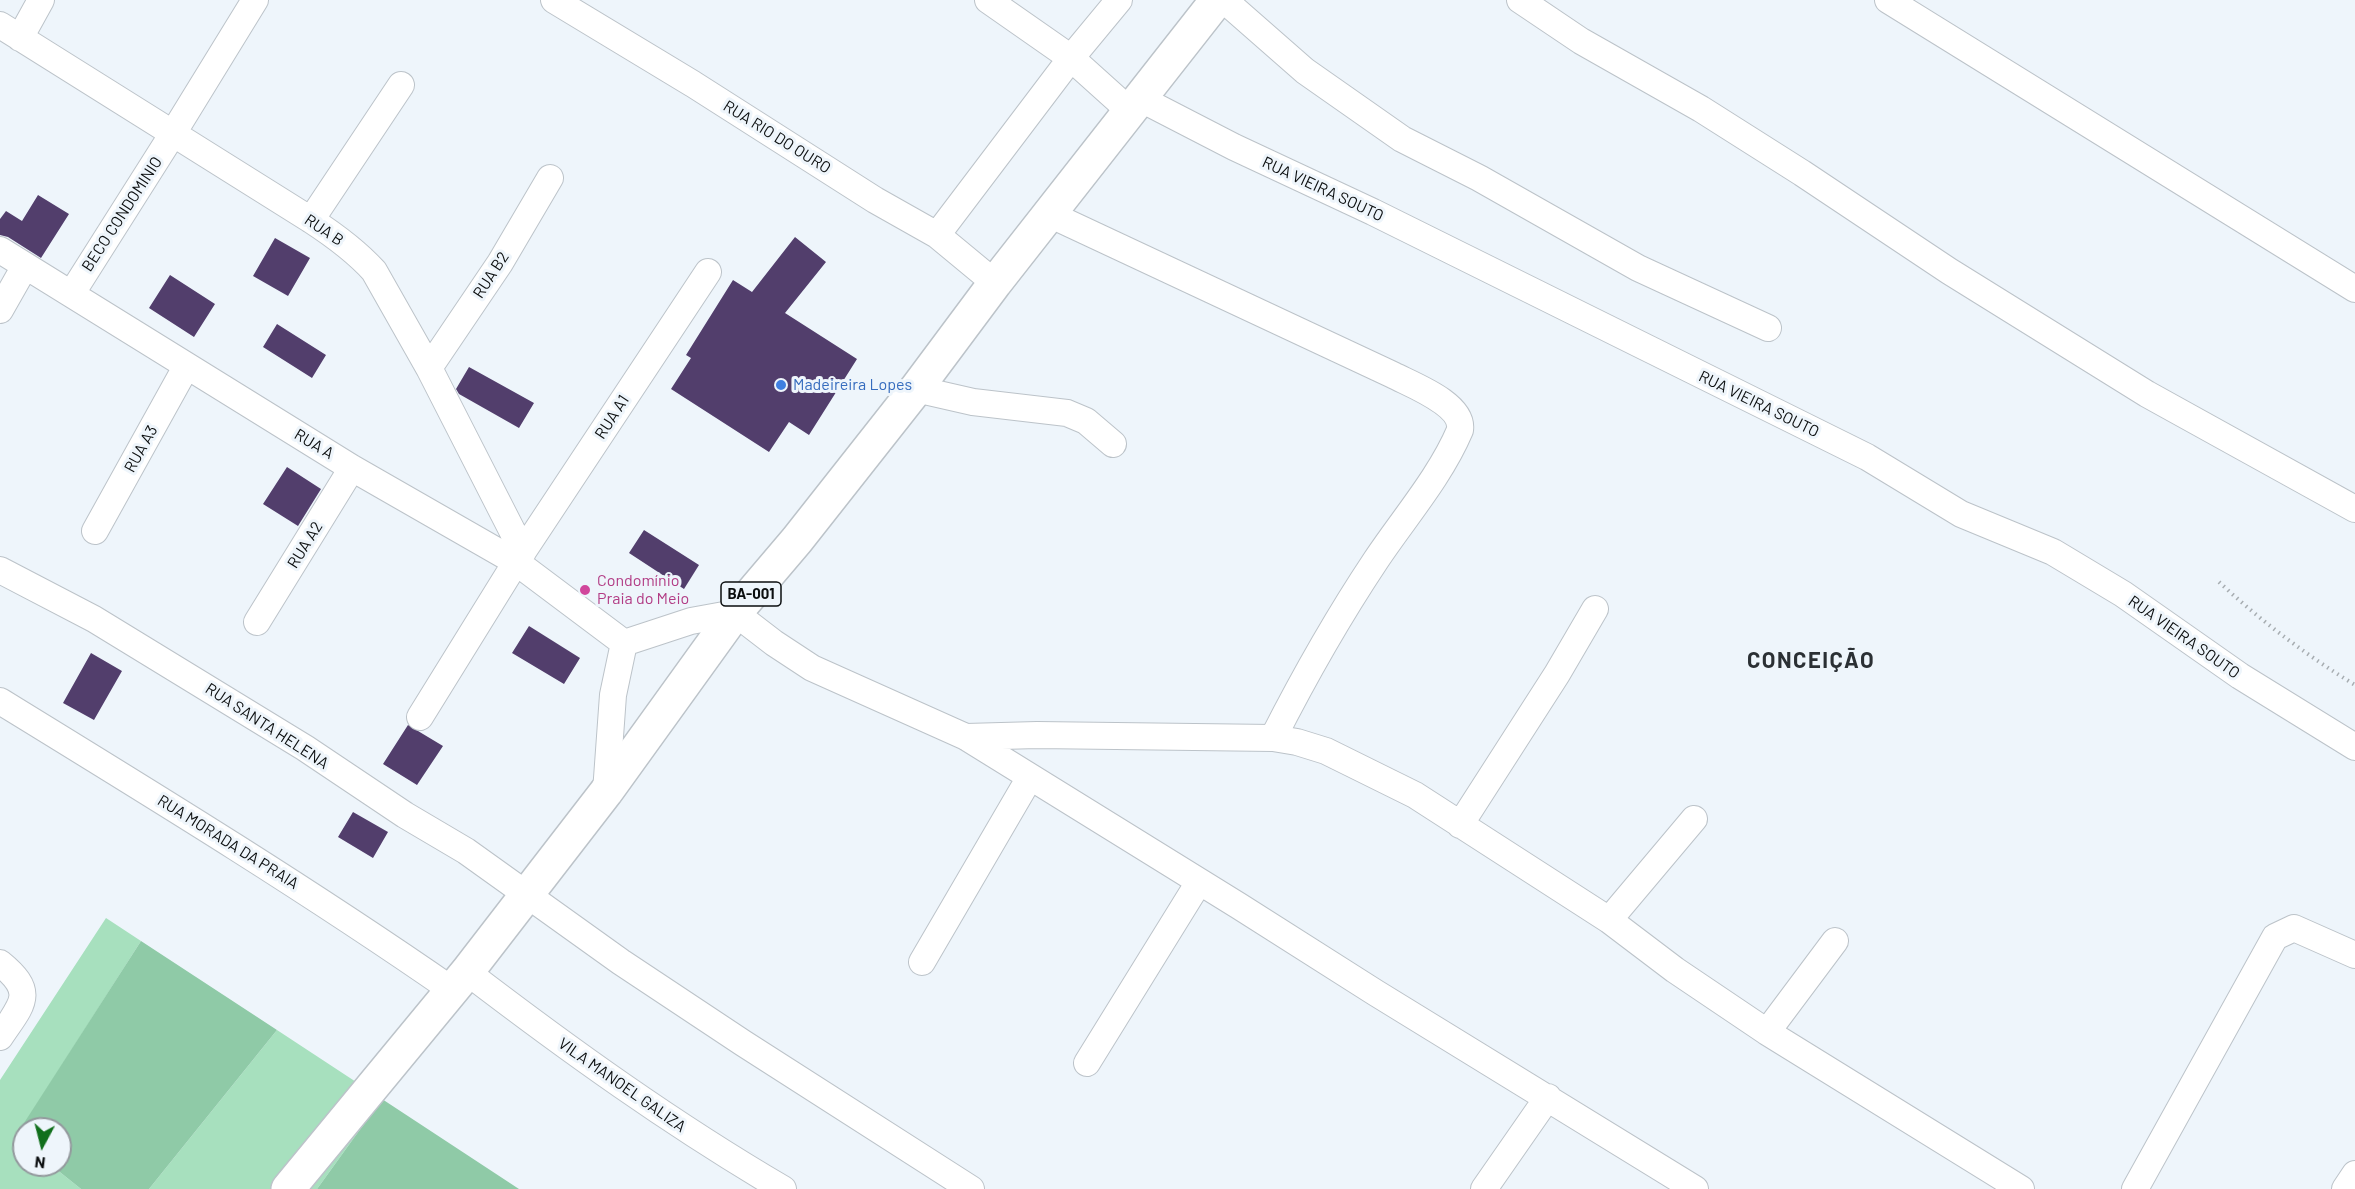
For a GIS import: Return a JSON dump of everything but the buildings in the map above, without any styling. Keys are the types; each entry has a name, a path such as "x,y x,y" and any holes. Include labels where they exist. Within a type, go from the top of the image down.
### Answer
{"main road":[{"name":"BA-001","path":"288,1189 460,981 606,792 735,613 797,540 916,389 995,282 1136,106 1217,0"}],"street":[{"path":"10,32 41,0"},
{"name":"BECO CONDOMINIO","path":"72,293 255,0"},
{"name":"RUA RIO DO OURO","path":"554,0 693,84 875,200 937,235 995,282"},
{"name":"RUA VIEIRA SOUTO","path":"988,0 1136,106 1234,147 1373,212 1867,457 1960,514 2053,552 2122,594 2240,676 2355,747"},
{"path":"937,235 1071,58 1119,0"},
{"path":"1224,0 1305,71 1402,140 1479,178 1638,267 1768,328"},
{"path":"1520,0 1581,41 1721,122 1949,271 2147,394 2355,509"},
{"path":"1888,0 2355,289"},
{"name":"RUA B","path":"10,32 310,220 346,244 374,271 429,369 520,557"},
{"path":"310,220 401,85"},
{"name":"RUA B2","path":"429,369 500,263 550,178"},
{"path":"1049,214 1393,375 1440,400 1457,413 1460,430 1443,462 1352,595 1273,738"},
{"name":"RUA A","path":"0,250 352,468 520,557 624,643"},
{"path":"0,310 25,266"},
{"name":"RUA A1","path":"420,717 520,557 708,272"},
{"name":"RUA A3","path":"95,531 186,367"},
{"path":"916,389 973,402 1067,413 1094,426 1113,444"},
{"name":"RUA A2","path":"257,622 352,468"},
{"name":"RUA SANTA HELENA","path":"0,570 94,619 229,700 405,815 466,851 621,962 971,1189"},
{"path":"1460,825 1595,609"},
{"path":"606,792 613,694 624,643 691,621 735,613 812,668 966,737 1695,1189"},
{"name":"RUA MORADA DA PRAIA","path":"0,701 302,888 460,981"},
{"path":"966,737 1048,735 1273,738 1297,742 1326,751 1415,795 1609,920 1675,970 1767,1032 2021,1189"},
{"path":"922,963 1030,777"},
{"path":"1609,920 1694,819"},
{"path":"1087,1064 1199,882"},
{"path":"2135,1189 2275,937 2295,928 2355,955"},
{"path":"1767,1032 1835,941"},
{"path":"0,963 21,983 21,1005 0,1037"},
{"name":"VILA MANOEL GALIZA","path":"460,981 566,1047 724,1154 783,1189"},
{"path":"1484,1189 1548,1097"},
{"path":"2345,1189 2355,1174"}],"path":[{"path":"2219,582 2252,612 2325,667 2355,685"}],"green space":[{"path":"106,918 141,941 29,1117 12,1117 12,1177 66,1177 81,1189 0,1189 0,1080"},
{"path":"141,941 277,1030 149,1189 81,1189 66,1177 72,1177 72,1117 28,1117"},
{"path":"277,1030 382,1099 317,1189 149,1189"},
{"path":"382,1099 519,1189 317,1189"}],"place":[{"name":"Madeireira Lopes","path":"781,385"},
{"name":"Condomínio Praia do Meio","path":"585,590"}],"district":[{"name":"CONCEIÇÃO","path":"1811,661"}]}
